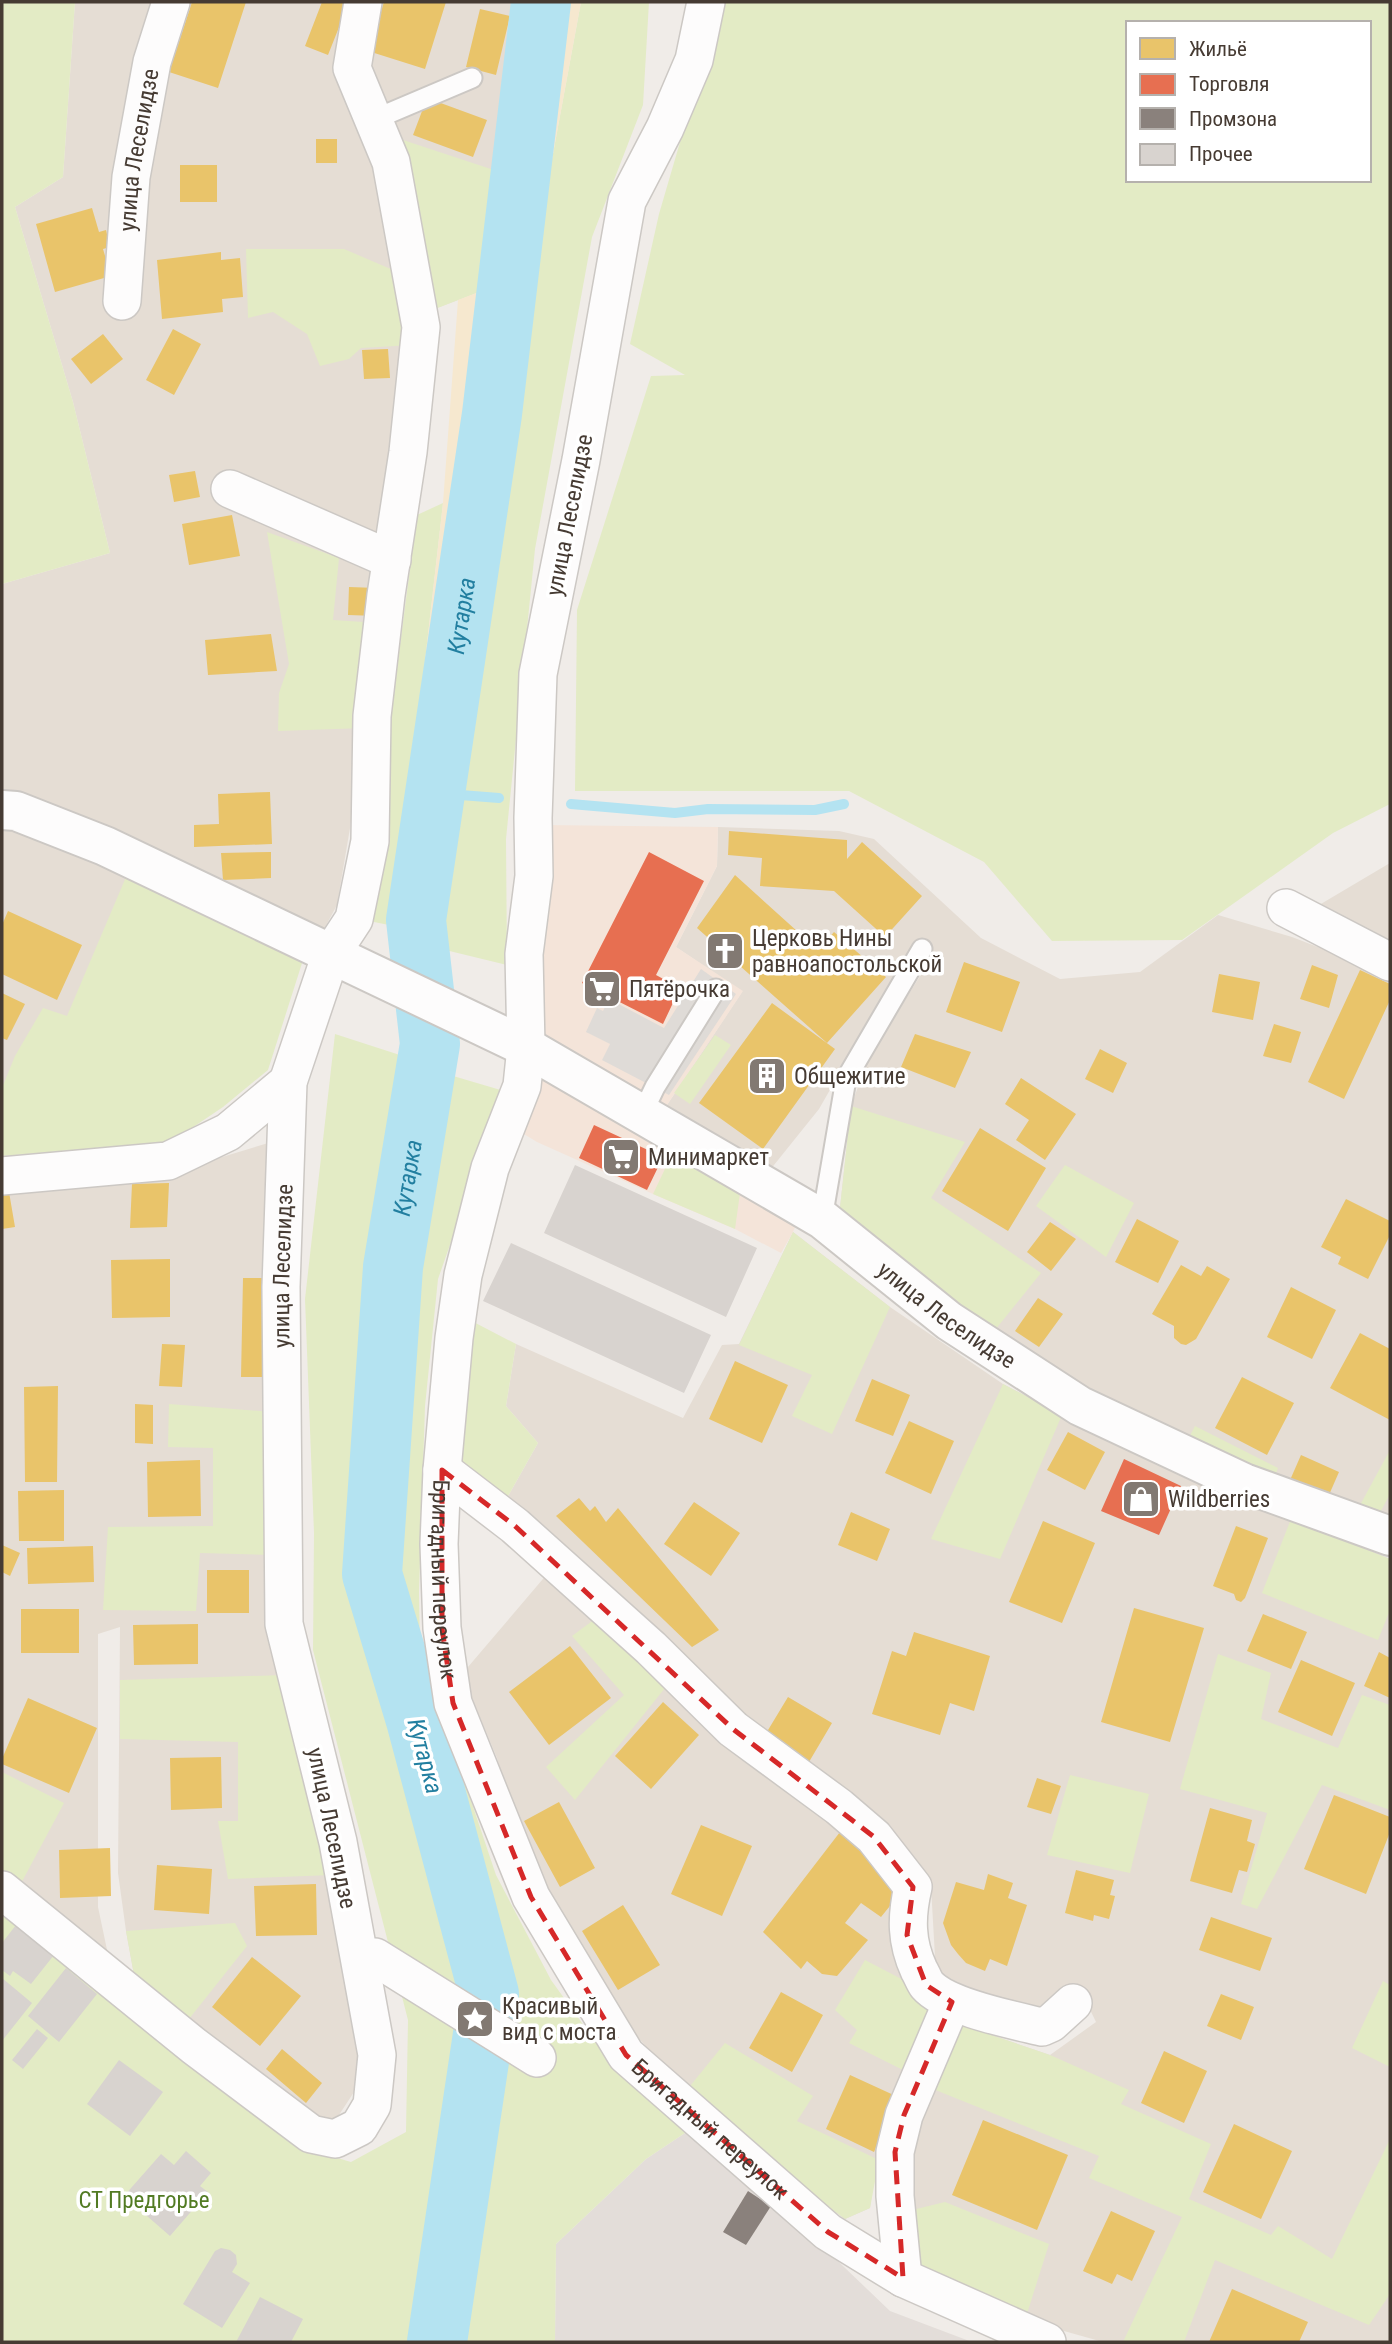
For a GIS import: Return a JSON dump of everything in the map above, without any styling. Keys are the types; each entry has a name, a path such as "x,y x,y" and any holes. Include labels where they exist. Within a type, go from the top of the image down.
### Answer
{"street":[{"name":"улица Леселидзе","path":"122,301 131,177 152,62 171,2"},
{"name":"улица Леселидзе","path":"2,1890 194,2046 311,2134 335,2139 359,2127 372,2105 377,2055 338,1842 284,1624 281,1287 288,1082 331,954 354,919 370,841 372,716 391,560 408,452 421,327 391,162 352,68 363,2"},
{"name":"улица Леселидзе","path":"442,1469 454,1338 463,1275 489,1168 522,1086 513,1041 534,876 533,818 538,674 581,460 627,201 665,128 694,60 706,2"},
{"path":"230,489 391,560"},
{"path":"2,810 16,811 105,846 513,1041"},
{"path":"1286,908 1390,962"},
{"name":"улица Леселидзе","path":"513,1041 822,1219 949,1321 1080,1406 1244,1483 1390,1536"},
{"path":"2,1176 168,1161 228,1132 288,1082"},
{"name":"Бригадный переулок","path":"442,1469 534,1544 651,1648 733,1729 839,1807 874,1837 914,1887 908,1909 907,1935 926,1985 952,2002 1042,2026 1051,2023 1073,2003"},
{"name":"Бригадный переулок","path":"442,1469 439,1544 442,1628 453,1703 531,1897 626,2054 828,2232 903,2278 1047,2342"},
{"path":"375,1957 537,2058"},
{"path":"903,2278 895,2196 895,2152 904,2115 952,2002"}],"lane":[{"path":"373,120 472,78"},
{"path":"822,1219 846,1079 922,949"},
{"path":"642,1114 655,1087 716,989"}],"highlighted area":[{"path":"442,1470 515,1526 733,1729 874,1837 913,1887 907,1935 926,1985 952,2002 904,2115 895,2152 903,2278 828,2232 626,2055 531,1897 453,1703 442,1628"}],"shaded area":[{"path":"75,2 528,2 492,287 413,317 379,623 350,828 337,905 323,931 2,795 2,584 110,553 73,402 15,207 63,177"},
{"path":"541,825 718,827 717,866 676,947 743,991 667,1105 808,1196 781,1253 735,1229 524,1134 533,1102"},
{"path":"2,826 8,826 158,891 2,1156"},
{"path":"718,827 839,831 874,839 981,938 1060,979 1140,972 1218,915 1292,937 1390,975 1390,1531 1063,1381 839,1217 851,1106 869,1057 934,954 922,949 870,1020 819,1109 770,1170 667,1105 742,992 676,947 717,866"},
{"path":"1390,863 1390,951 1309,911"},
{"path":"701,969 736,994 669,1095 602,1060 610,1044 586,1032 597,1008 603,1011 609,999 664,1028"},
{"path":"275,1141 274,1412 332,1875 361,2055 356,2089 337,2118 313,2120 136,1986 118,1873 120,1627 98,1634 98,1907 110,1964 2,1876 2,1191 176,1171"},
{"path":"793,1232 890,1307 1003,1384 1132,1451 1390,1559 1390,2342 1103,2342 1025,2320 908,2211 914,2144 933,2089 962,2025 1050,2055 1096,2022 1079,1987 1034,2009 966,1998 936,1974 931,1887 762,1746 503,1505 538,1443 506,1406 516,1344 683,1418 722,1345 739,1344"},
{"path":"548,1573 681,1704 877,1852 931,2009 875,2171 870,2208 845,2219 712,2121 612,2008 536,1876 513,1816 497,1758 462,1674"},
{"path":"688,2131 772,2198 890,2311 972,2342 555,2342 556,2244 646,2159"}],"green space":[{"path":"2,2 75,2 63,177 15,207 73,402 110,553 2,584"},
{"path":"581,2 649,2 643,105 592,237 535,549 506,839 507,965 433,947 435,908 536,246"},
{"path":"721,2 1390,2 1390,804 1333,833 1182,940 1052,941 984,862 849,791 575,791 577,610 651,376 685,375 630,344 659,214"},
{"path":"400,139 506,174 492,287 435,309"},
{"path":"246,249 344,249 400,273 412,345 361,348 349,359 320,366 307,334 273,312 248,318"},
{"path":"443,503 399,927 364,920 417,515"},
{"path":"267,532 339,558 333,620 379,623 364,728 278,731 279,693 289,664"},
{"path":"126,877 303,960 268,1070 223,1107 171,1142 2,1156 2,1088 15,1056 43,1008 67,1016"},
{"name":"СТ Предгорье","path":"335,1034 406,1057 385,1151 349,1524 367,1626 459,1975 457,2047 428,2342 2,2342 2,1900 310,2150 351,2162 406,2132 408,2020 313,1650 314,1533 305,1299"},
{"path":"715,1035 731,1045 690,1104 674,1093"},
{"path":"443,1073 504,1091 438,1279 425,1406 419,1592 420,1649 496,1875 551,1980 605,2055 688,2131 646,2159 556,2244 555,2342 456,2342 481,2230 497,2082 515,2012 488,1937 381,1578 408,1277"},
{"path":"851,1106 965,1142 931,1198 1041,1273 995,1330 839,1217"},
{"path":"674,1150 741,1186 735,1229 653,1194"},
{"path":"1065,1165 1134,1203 1106,1257 1036,1206"},
{"path":"793,1232 890,1307 832,1434 792,1416 812,1375 739,1345"},
{"path":"466,1318 516,1344 506,1406 538,1443 503,1505 450,1463"},
{"path":"1003,1384 1062,1415 1000,1559 931,1539"},
{"path":"169,1404 274,1412 275,1555 200,1553 196,1611 103,1610 108,1527 213,1526 213,1448 168,1447"},
{"path":"1195,1426 1278,1468 1271,1487 1184,1447"},
{"path":"1390,1450 1390,1494 1373,1526 1353,1518"},
{"path":"1291,1519 1390,1559 1390,1610 1378,1640 1262,1593"},
{"path":"595,1619 665,1688 575,1800 546,1767 624,1695 572,1636"},
{"path":"1218,1654 1271,1673 1261,1719 1338,1748 1362,1695 1390,1705 1390,1810 1322,1785 1257,1909 1241,1904 1267,1813 1180,1789"},
{"path":"284,1675 332,1875 228,1879 218,1821 238,1821 238,1742 120,1739 120,1680"},
{"path":"2,1772 64,1803 18,1889 2,1876"},
{"path":"1070,1775 1149,1794 1130,1873 1047,1855"},
{"path":"235,1923 247,1946 185,2024 136,1986 126,1931"},
{"path":"865,1960 913,1985 931,2009 909,2073 849,2043 857,2030 835,2010"},
{"path":"1383,1981 1390,1985 1390,2067 1352,2048"},
{"path":"962,2025 1050,2055 1129,2090 1121,2104 1211,2144 1189,2199 1271,2235 1278,2226 1332,2259 1390,2139 1390,2294 1369,2325 1215,2260 1184,2342 1123,2342 1182,2217 1089,2178 1099,2156 933,2089"},
{"path":"725,2043 813,2096 797,2121 879,2160 870,2208 845,2219 712,2121 686,2091"},
{"path":"945,2202 1049,2244 1025,2320 911,2271 908,2211"}],"sand":[{"path":"528,2 581,2 536,246 435,908 443,1073 408,1277 381,1578 488,1937 515,2012 497,2082 481,2230 456,2342 428,2342 457,2047 459,1975 367,1626 349,1524 385,1151 406,1057 399,927 443,503 458,300 492,287"}],"building: Жильё":[{"path":"192,2 246,2 218,88 169,72"},
{"path":"322,2 349,2 328,55 305,46"},
{"path":"384,2 446,2 425,69 368,51"},
{"path":"480,9 510,16 496,75 466,67"},
{"path":"427,98 487,120 473,157 413,135"},
{"path":"316,139 337,139 337,163 316,163"},
{"path":"180,165 217,165 217,202 180,202"},
{"path":"92,208 99,232 106,230 110,247 103,249 111,276 55,292 36,224"},
{"path":"221,252 221,260 240,258 243,297 222,299 223,312 162,319 157,260"},
{"path":"173,329 201,344 174,395 146,380"},
{"path":"103,334 123,359 91,384 71,359"},
{"path":"388,349 390,378 364,379 362,350"},
{"path":"195,471 200,497 174,502 169,475"},
{"path":"232,515 240,556 189,565 182,524"},
{"path":"349,587 377,588 377,616 348,615"},
{"path":"271,634 277,671 208,675 205,640"},
{"path":"270,792 272,844 194,847 194,825 219,824 218,794"},
{"path":"729,831 847,840 847,859 862,842 922,896 885,937 834,891 760,886 762,858 728,855"},
{"path":"271,852 271,878 223,880 221,853"},
{"path":"735,875 818,950 834,932 886,977 827,1043 697,928"},
{"path":"8,911 82,945 57,1000 2,974 2,925"},
{"path":"964,962 1020,982 1002,1032 946,1012"},
{"path":"1312,965 1338,975 1329,1008 1300,999"},
{"path":"1360,970 1390,984 1390,1000 1344,1099 1308,1082"},
{"path":"1219,974 1260,982 1253,1020 1212,1012"},
{"path":"2,993 25,1004 7,1040 2,1038"},
{"name":"Общежитие","path":"772,1003 835,1049 763,1149 699,1103"},
{"path":"1274,1024 1301,1032 1291,1063 1263,1056"},
{"path":"915,1034 971,1052 955,1088 901,1067"},
{"path":"1100,1049 1127,1063 1113,1093 1085,1079"},
{"path":"1021,1078 1076,1114 1045,1160 1016,1140 1029,1120 1005,1104"},
{"path":"980,1128 1046,1168 1008,1231 942,1191"},
{"path":"169,1183 167,1227 130,1228 132,1184"},
{"path":"9,1192 15,1227 2,1229 2,1193"},
{"path":"1346,1199 1390,1221 1390,1235 1368,1279 1338,1264 1341,1257 1321,1247"},
{"path":"1137,1219 1179,1241 1158,1283 1115,1262"},
{"path":"1050,1222 1076,1239 1051,1271 1027,1252"},
{"path":"170,1259 170,1317 112,1318 111,1260"},
{"path":"1181,1265 1201,1276 1207,1266 1230,1279 1196,1339 1186,1345 1174,1338 1174,1326 1152,1314"},
{"path":"243,1278 268,1278 265,1377 241,1377"},
{"path":"1291,1287 1336,1310 1312,1359 1267,1337"},
{"path":"1038,1298 1063,1314 1039,1347 1015,1331"},
{"path":"1360,1333 1390,1349 1390,1420 1330,1388"},
{"path":"162,1344 185,1345 182,1387 159,1386"},
{"path":"735,1361 788,1385 762,1443 709,1419"},
{"path":"1242,1377 1294,1403 1267,1455 1215,1428"},
{"path":"872,1379 910,1395 893,1436 855,1421"},
{"path":"58,1386 57,1482 25,1482 24,1387"},
{"path":"135,1404 153,1405 153,1444 135,1443"},
{"path":"909,1421 954,1441 931,1494 885,1473"},
{"path":"1068,1432 1105,1452 1085,1490 1047,1470"},
{"path":"1301,1455 1339,1472 1325,1504 1287,1487"},
{"path":"200,1460 201,1516 148,1517 147,1462"},
{"path":"64,1490 64,1541 19,1541 18,1491"},
{"path":"579,1498 590,1511 595,1506 606,1522 618,1508 719,1630 692,1647 556,1516"},
{"path":"694,1502 740,1533 711,1576 664,1544"},
{"path":"851,1512 890,1529 877,1561 838,1545"},
{"path":"1043,1521 1095,1543 1062,1623 1009,1602"},
{"path":"1236,1526 1268,1538 1245,1598 1241,1602 1236,1600 1234,1594 1213,1586"},
{"path":"2,1545 20,1553 10,1576 2,1572"},
{"path":"93,1546 94,1582 28,1584 27,1548"},
{"path":"207,1570 249,1570 249,1613 207,1613"},
{"path":"1134,1608 1204,1628 1170,1742 1101,1722"},
{"path":"21,1609 79,1609 79,1653 21,1653"},
{"path":"1263,1614 1307,1632 1291,1669 1247,1651"},
{"path":"198,1624 198,1664 134,1665 133,1625"},
{"path":"914,1632 990,1656 974,1711 950,1703 940,1735 872,1714 892,1651 906,1656"},
{"path":"570,1646 611,1698 549,1745 509,1692"},
{"path":"1379,1652 1390,1658 1390,1698 1364,1686"},
{"path":"1301,1660 1355,1683 1332,1736 1278,1712"},
{"path":"788,1697 832,1723 806,1767 762,1740"},
{"path":"28,1698 97,1728 69,1793 2,1764"},
{"path":"663,1702 699,1735 651,1789 615,1756"},
{"path":"221,1757 222,1808 171,1810 170,1758"},
{"path":"1037,1778 1061,1786 1051,1814 1027,1807"},
{"path":"1334,1795 1390,1817 1390,1832 1366,1894 1304,1869"},
{"path":"559,1802 595,1868 560,1887 524,1821"},
{"path":"1210,1808 1252,1820 1247,1841 1255,1844 1247,1872 1239,1870 1232,1893 1190,1881"},
{"path":"701,1825 752,1846 722,1916 671,1894"},
{"path":"840,1832 906,1886 881,1917 861,1903 845,1923 868,1940 837,1976 822,1974 807,1961 801,1969 763,1932"},
{"path":"110,1848 111,1896 60,1898 59,1850"},
{"path":"157,1865 212,1869 209,1914 154,1910"},
{"path":"1076,1870 1114,1880 1110,1895 1115,1896 1109,1919 1094,1915 1093,1921 1065,1913"},
{"path":"988,1874 1013,1883 1008,1898 1027,1905 1007,1966 990,1959 985,1971 966,1963 958,1954 951,1945 943,1923 956,1882 984,1890"},
{"path":"316,1884 317,1935 256,1936 254,1886"},
{"path":"623,1905 660,1965 618,1990 582,1931"},
{"path":"1211,1917 1272,1938 1260,1971 1199,1950"},
{"path":"252,1957 301,1996 260,2046 212,2007"},
{"path":"781,1992 823,2015 792,2072 749,2048"},
{"path":"1221,1994 1254,2007 1241,2040 1207,2026"},
{"path":"282,2049 322,2083 306,2103 266,2069"},
{"path":"1164,2051 1207,2071 1184,2123 1141,2103"},
{"path":"850,2075 898,2097 874,2152 826,2129"},
{"path":"983,2120 1068,2155 1037,2230 952,2195"},
{"path":"1234,2124 1292,2151 1261,2219 1203,2192"},
{"path":"1111,2211 1155,2231 1132,2281 1117,2274 1112,2284 1083,2271"},
{"path":"1232,2289 1308,2322 1299,2342 1209,2342"}],"building: Торговля":[{"path":"649,852 704,881 656,975 680,988 663,1024 582,983"},
{"name":"Минимаркет","path":"594,1125 663,1157 647,1190 579,1158"},
{"name":"Wildberries","path":"1124,1459 1181,1486 1159,1535 1101,1511"}],"building: Промзона":[{"path":"748,2191 771,2206 746,2245 723,2232"}],"building: Прочее":[{"path":"575,1165 757,1248 726,1317 544,1233"},
{"path":"511,1243 711,1335 684,1393 483,1301"},
{"path":"16,1925 54,1955 31,1984 13,1971 10,1976 2,1970 2,1943"},
{"path":"66,1968 97,1994 59,2042 28,2016"},
{"path":"2,1978 32,2003 2,2041"},
{"path":"37,2029 48,2038 23,2069 12,2060"},
{"path":"119,2060 163,2092 130,2136 87,2104"},
{"path":"186,2151 211,2173 200,2186 208,2192 170,2236 124,2196 161,2154 174,2165"},
{"path":"221,2248 236,2255 237,2264 232,2272 250,2283 222,2328 183,2304 215,2251"},
{"path":"260,2297 303,2319 291,2342 236,2342"}],"waterway":[{"name":"Кутарка","path":"437,2342 489,1994 416,1720 372,1574 393,1267 430,1044 416,920 492,414 541,2"},
{"path":"435,793 499,798"},
{"path":"571,804 675,813 708,809 815,810 844,804"}],"place":[{"name":"Церковь Нины равноапостольской","path":"725,951"},
{"name":"Пятёрочка","path":"602,989"},
{"name":"Общежитие","path":"767,1076"},
{"name":"Минимаркет","path":"621,1157"},
{"name":"Wildberries","path":"1141,1499"},
{"name":"Красивый вид с моста","path":"475,2019"}]}
